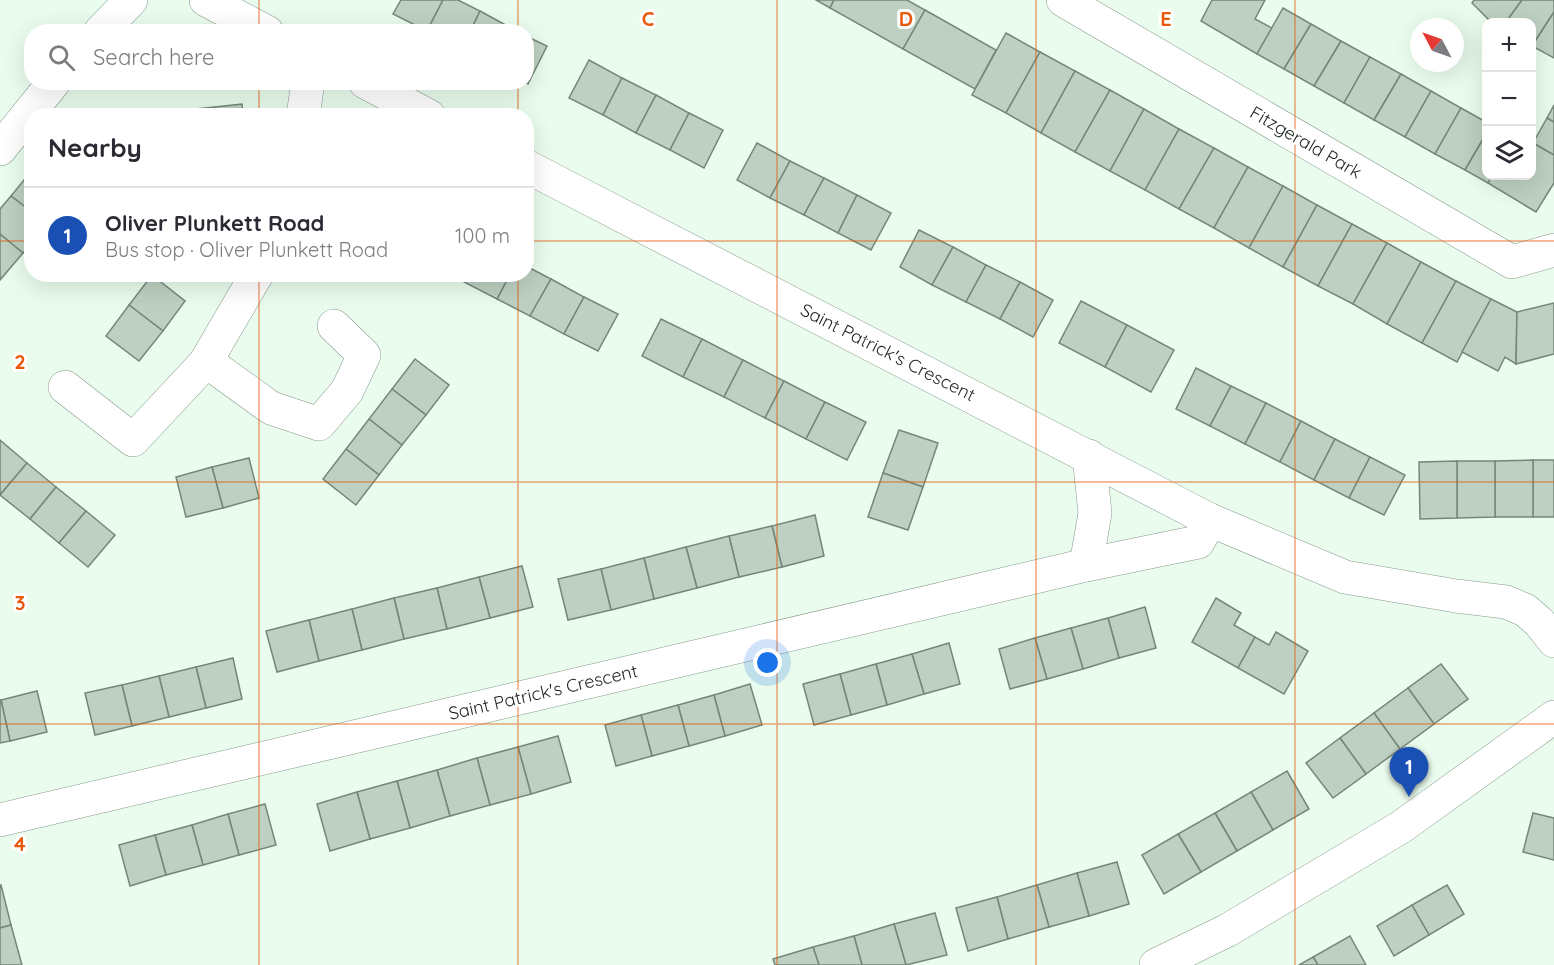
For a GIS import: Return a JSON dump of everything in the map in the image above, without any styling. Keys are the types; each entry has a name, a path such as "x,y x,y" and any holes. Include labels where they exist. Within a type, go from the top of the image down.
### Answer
{"street":[{"path":"108,24 131,0"},
{"path":"206,0 252,24"},
{"name":"Fitzgerald Park","path":"1063,0 1512,262 1554,250"},
{"path":"33,108 48,90"},
{"path":"304,108 307,90"},
{"path":"380,90 414,108"},
{"path":"0,149 24,119"},
{"name":"Saint Patrick's Crescent","path":"534,170 1210,520 1345,577 1506,602 1525,610 1539,622 1554,641"},
{"path":"65,387 133,440 206,361 252,282"},
{"path":"206,361 271,408 319,423 348,390 364,355 334,326"},
{"path":"1086,565 1095,513 1089,456"},
{"name":"Saint Patrick's Crescent","path":"0,820 1086,565 1198,542 1210,520"},
{"path":"1156,965 1228,930 1401,827 1554,717"}],"building":[{"path":"401,0 443,0 431,24 413,24 393,14"},
{"path":"443,0 458,0 480,11 474,24 431,24"},
{"path":"816,0 834,0 830,8"},
{"path":"834,0 907,0 925,10 903,49 830,8"},
{"path":"1212,0 1265,0 1255,19 1272,28 1257,54 1201,21"},
{"path":"1474,0 1522,0 1509,18 1487,18 1472,3"},
{"path":"1522,0 1554,0 1554,12 1536,40 1536,18 1509,18"},
{"path":"1283,8 1311,24 1284,69 1257,54"},
{"path":"925,10 996,50 975,89 903,49"},
{"path":"480,11 504,24 474,24"},
{"path":"1554,12 1554,58 1536,48 1536,40"},
{"path":"1311,24 1341,41 1314,86 1284,69"},
{"path":"1006,33 1040,52 1006,113 972,95"},
{"path":"534,40 547,46 534,72"},
{"path":"1341,41 1370,57 1344,103 1314,86"},
{"path":"1040,52 1075,71 1041,133 1006,113"},
{"path":"1370,57 1401,74 1374,120 1344,103"},
{"path":"589,60 622,78 603,115 569,98"},
{"path":"1075,71 1110,90 1075,152 1041,133"},
{"path":"1401,74 1431,91 1405,137 1374,120"},
{"path":"622,78 656,95 636,133 603,115"},
{"path":"1110,90 1144,109 1110,171 1075,152"},
{"path":"1431,91 1461,108 1435,154 1405,137"},
{"path":"656,95 689,113 670,150 636,133"},
{"path":"242,104 242,108 206,108"},
{"path":"1554,105 1554,122 1547,118"},
{"path":"1461,108 1482,120 1482,141 1465,170 1435,154"},
{"path":"1144,109 1179,129 1145,190 1110,171"},
{"path":"689,113 723,130 704,168 670,150"},
{"path":"1547,118 1554,122 1554,155 1536,145 1536,138"},
{"path":"1179,129 1214,148 1179,209 1145,190"},
{"path":"1482,141 1482,180 1465,170"},
{"path":"757,143 790,161 770,198 737,180"},
{"path":"1536,145 1554,155 1554,183 1536,212 1488,183 1490,180 1536,180"},
{"path":"1214,148 1248,167 1214,228 1179,209"},
{"path":"790,161 824,178 804,215 770,198"},
{"path":"1248,167 1283,186 1249,248 1214,228"},
{"path":"824,178 857,195 838,233 804,215"},
{"path":"24,180 24,206 11,196"},
{"path":"1283,186 1317,205 1283,267 1249,248"},
{"path":"857,195 891,213 871,250 838,233"},
{"path":"11,196 24,206 23,253 0,234 0,209"},
{"path":"1317,205 1352,224 1318,286 1283,267"},
{"path":"1352,224 1387,243 1353,304 1318,286"},
{"path":"919,230 953,247 932,285 900,267"},
{"path":"0,234 23,253 0,280"},
{"path":"1387,243 1421,262 1387,324 1353,304"},
{"path":"953,247 986,265 966,302 932,285"},
{"path":"1421,262 1456,281 1422,343 1387,324"},
{"path":"986,265 1020,282 1000,319 966,302"},
{"path":"534,270 551,279 530,316 497,299 506,282 534,282"},
{"path":"551,279 584,297 564,334 530,316"},
{"path":"1456,281 1491,299 1457,362 1422,343"},
{"path":"147,282 161,282 185,301 163,331 129,305"},
{"path":"464,282 506,282 497,299"},
{"path":"1020,282 1053,300 1033,337 1000,319"},
{"path":"584,297 618,314 598,351 564,334"},
{"path":"1491,299 1517,312 1516,364 1505,357 1498,371 1462,352"},
{"path":"1081,301 1127,325 1105,367 1059,343"},
{"path":"1554,303 1554,354 1516,364 1517,312"},
{"path":"129,305 163,331 139,361 106,336"},
{"path":"661,319 702,339 683,377 642,356"},
{"path":"1127,325 1174,350 1151,392 1105,367"},
{"path":"702,339 743,360 724,397 683,377"},
{"path":"415,359 449,385 426,415 392,389"},
{"path":"743,360 784,381 765,418 724,397"},
{"path":"1196,368 1231,386 1210,426 1176,409"},
{"path":"784,381 825,402 806,439 765,418"},
{"path":"1231,386 1266,403 1245,444 1210,426"},
{"path":"392,389 426,415 402,445 369,419"},
{"path":"825,402 866,422 847,460 806,439"},
{"path":"1266,403 1301,421 1280,462 1245,444"},
{"path":"369,419 402,445 379,475 346,449"},
{"path":"1301,421 1335,439 1314,480 1280,462"},
{"path":"899,430 938,443 923,487 883,473"},
{"path":"1335,439 1370,457 1349,498 1314,480"},
{"path":"0,440 27,463 0,495"},
{"path":"346,449 379,475 356,505 323,479"},
{"path":"1370,457 1405,475 1384,515 1349,498"},
{"path":"249,458 259,498 223,508 212,467"},
{"path":"1533,460 1554,460 1554,517 1533,517"},
{"path":"1533,460 1533,517 1495,517 1495,461"},
{"path":"1457,461 1495,461 1495,517 1457,518"},
{"path":"1457,461 1457,518 1420,519 1419,462"},
{"path":"27,463 56,487 30,519 0,495"},
{"path":"212,467 223,508 186,517 176,477"},
{"path":"883,473 923,487 908,530 868,517"},
{"path":"56,487 86,511 59,543 30,519"},
{"path":"86,511 115,535 88,567 59,543"},
{"path":"815,515 824,556 782,567 772,526"},
{"path":"772,526 782,567 739,577 729,536"},
{"path":"729,536 739,577 697,588 686,547"},
{"path":"686,547 697,588 654,599 644,558"},
{"path":"644,558 654,599 611,610 601,569"},
{"path":"522,566 533,607 490,618 479,577"},
{"path":"601,569 611,610 568,620 558,579"},
{"path":"479,577 490,618 447,629 437,588"},
{"path":"437,588 447,629 404,639 394,598"},
{"path":"394,598 404,639 362,650 352,609"},
{"path":"1216,598 1241,613 1234,625 1255,637 1238,668 1192,642"},
{"path":"1145,607 1156,648 1119,658 1108,618"},
{"path":"352,609 362,650 319,661 309,620"},
{"path":"1108,618 1119,658 1083,669 1071,628"},
{"path":"309,620 319,661 277,672 266,631"},
{"path":"1071,628 1083,669 1047,679 1035,638"},
{"path":"1276,632 1308,651 1284,694 1238,668 1255,637 1269,645"},
{"path":"1035,638 1047,679 1010,689 999,649"},
{"path":"949,643 960,684 924,694 912,654"},
{"path":"912,654 924,694 887,705 876,664"},
{"path":"233,658 242,699 206,708 196,667"},
{"path":"876,664 887,705 851,715 840,674"},
{"path":"1441,664 1468,699 1434,724 1408,688"},
{"path":"196,667 206,708 169,717 159,676"},
{"path":"840,674 851,715 814,725 803,684"},
{"path":"159,676 169,717 132,726 122,685"},
{"path":"750,684 762,725 725,736 714,695"},
{"path":"122,685 132,726 95,735 85,693"},
{"path":"1408,688 1434,724 1400,749 1374,713"},
{"path":"37,691 47,732 10,741 1,700"},
{"path":"714,695 725,736 689,746 678,705"},
{"path":"0,700 10,741 0,743"},
{"path":"678,705 689,746 652,756 641,715"},
{"path":"1374,713 1400,749 1366,774 1340,738"},
{"path":"641,715 652,756 616,766 605,725"},
{"path":"558,736 571,782 531,794 518,747"},
{"path":"1340,738 1366,774 1333,798 1306,763"},
{"path":"518,747 531,794 490,805 477,758"},
{"path":"477,758 490,805 450,816 437,770"},
{"path":"437,770 450,816 410,828 397,781"},
{"path":"1287,771 1309,809 1273,830 1251,792"},
{"path":"397,781 410,828 370,839 357,792"},
{"path":"357,792 370,839 330,851 317,804"},
{"path":"1251,792 1273,830 1237,851 1215,813"},
{"path":"265,804 276,845 239,855 228,814"},
{"path":"1215,813 1237,851 1201,872 1178,834"},
{"path":"1533,813 1554,818 1554,860 1523,852"},
{"path":"228,814 239,855 203,865 192,825"},
{"path":"192,825 203,865 166,875 155,835"},
{"path":"1178,834 1201,872 1164,894 1142,855"},
{"path":"155,835 166,875 130,886 119,845"},
{"path":"1117,862 1129,904 1089,916 1077,873"},
{"path":"1077,873 1089,916 1049,927 1037,885"},
{"path":"0,885 11,925 0,928"},
{"path":"1037,885 1049,927 1008,939 997,897"},
{"path":"1447,885 1464,914 1429,935 1412,905"},
{"path":"997,897 1008,939 968,951 956,908"},
{"path":"1412,905 1429,935 1394,956 1377,926"},
{"path":"935,913 947,955 906,965 894,924"},
{"path":"894,924 906,965 862,965 854,936"},
{"path":"11,925 22,965 0,965 0,928"},
{"path":"854,936 862,965 819,965 813,947"},
{"path":"1350,936 1366,965 1318,965 1313,957"},
{"path":"813,947 819,965 775,965 773,959"},
{"path":"1313,957 1318,965 1299,965"}],"place":[{"name":"Oliver Plunkett Road","path":"1409,797"}]}
